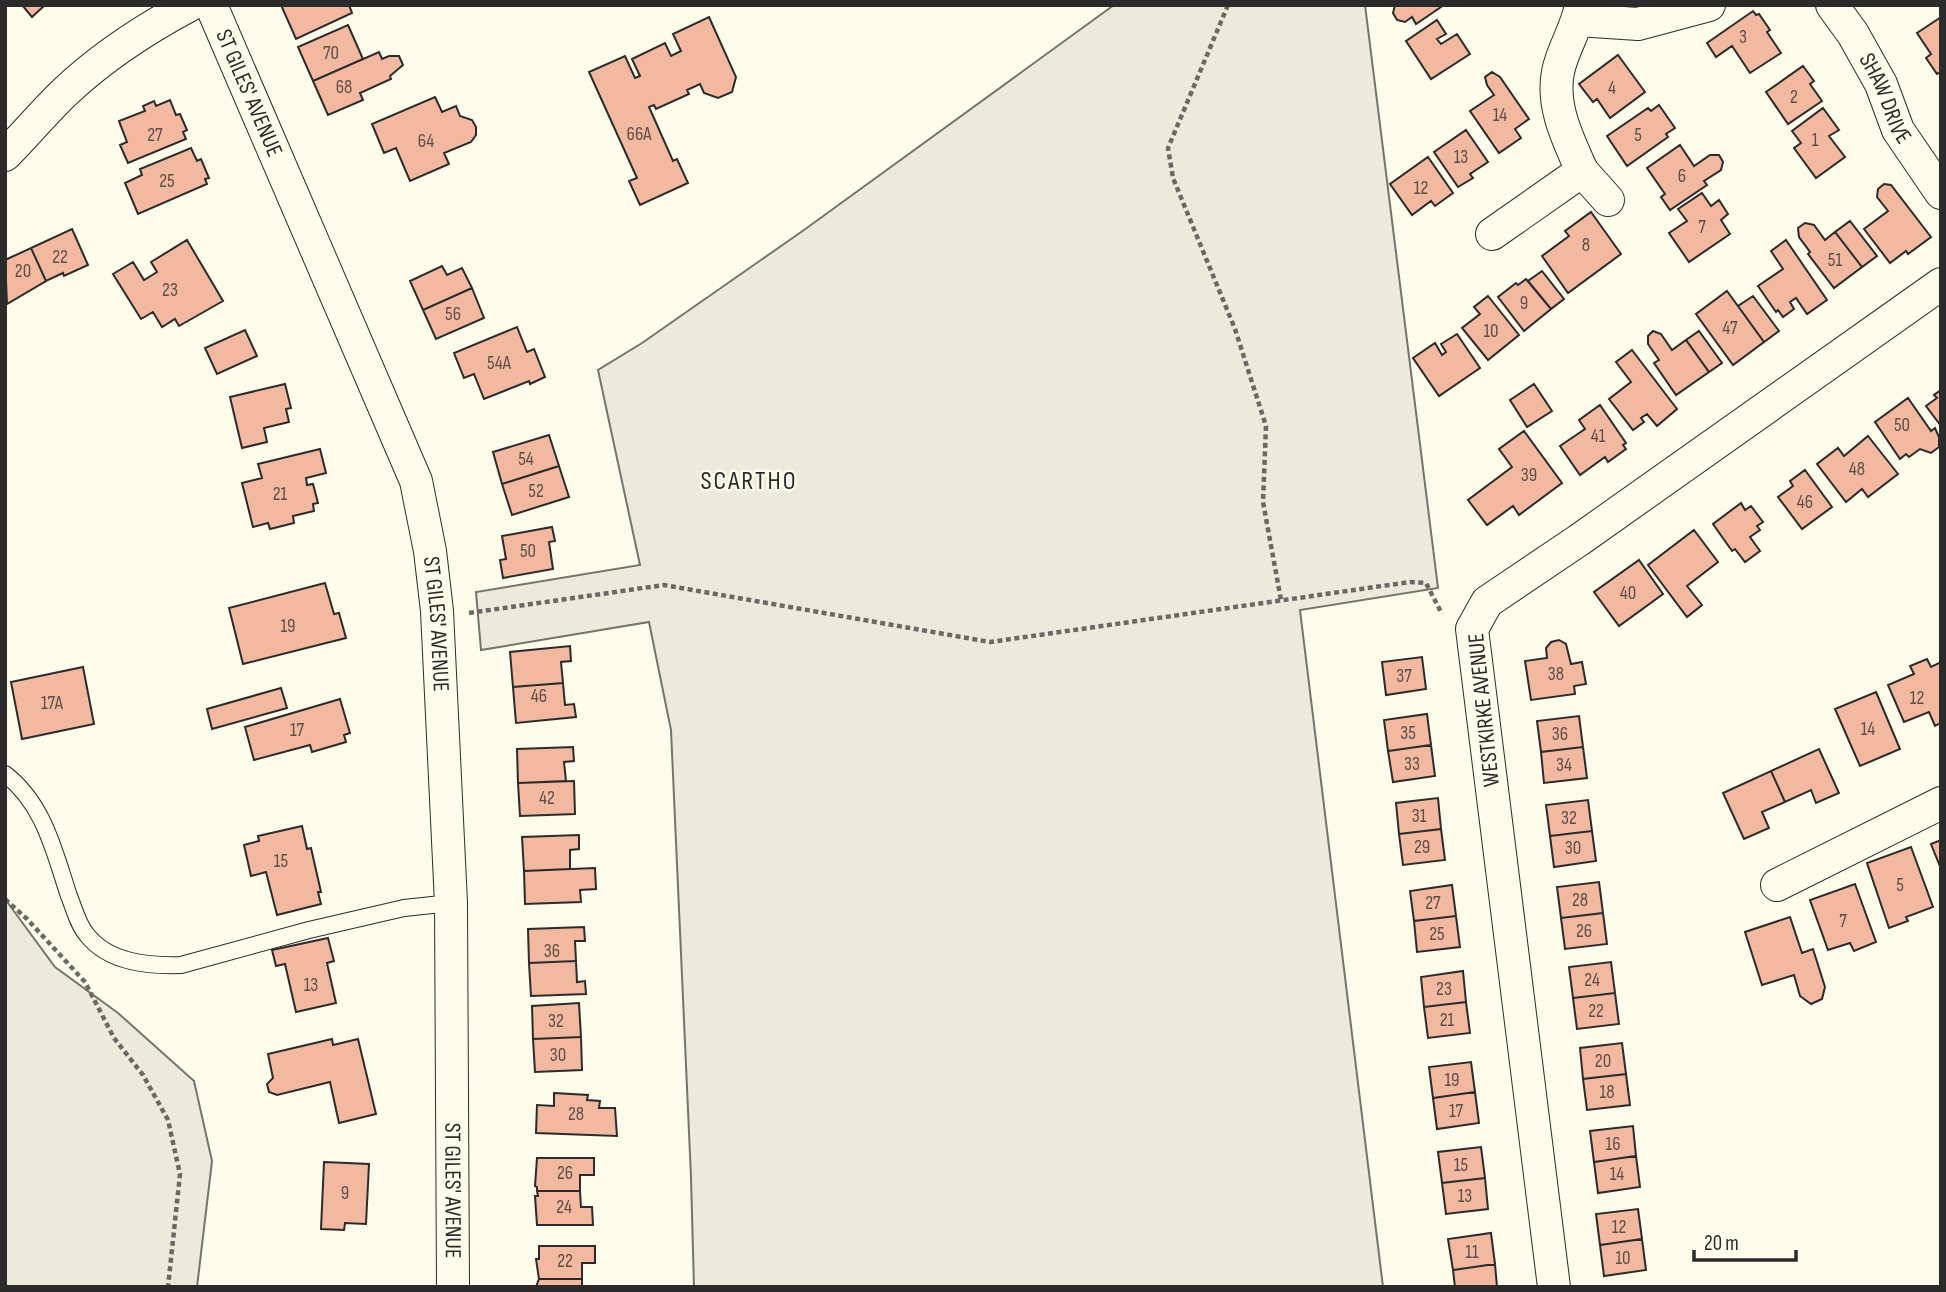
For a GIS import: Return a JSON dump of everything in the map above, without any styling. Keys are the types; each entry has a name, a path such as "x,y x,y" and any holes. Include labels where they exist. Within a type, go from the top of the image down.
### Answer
{"street":[{"path":"5,155 65,92 105,57 156,23 190,5"},
{"name":"ST GILES' AVENUE","path":"211,5 416,481 430,551 437,611 451,903 453,1287"},
{"path":"1608,200 1582,172 1559,116 1558,72 1580,13 1638,24 1709,5"},
{"name":"SHAW DRIVE","path":"1832,5 1853,34 1881,84 1898,130 1941,193"},
{"path":"1492,234 1582,172"},
{"name":"WESTKIRKE AVENUE","path":"1554,1287 1472,629 1487,602 1941,284"},
{"path":"1777,886 1941,803"}],"lane":[{"path":"5,774 31,798 45,826 75,912 86,935 104,951 117,958 162,966 181,965 309,930 404,908 451,903"}],"path":[{"path":"1228,5 1168,148 1173,178 1235,329 1266,426 1263,502 1281,600"},
{"path":"437,611 477,614 664,585 990,642 1281,600 1426,583 1445,621 1472,629"},
{"path":"5,899 85,982 114,1038 143,1075 168,1120 180,1174 168,1287"}],"shaded area":[{"path":"1114,5 1365,5 1438,588 1300,610 1383,1287 694,1287 671,730 649,622 481,650 476,592 640,565 598,370 642,343 804,230"},
{"path":"5,899 55,967 118,1013 194,1081 212,1161 197,1287 5,1287"}],"building":[{"path":"22,5 45,5 32,17"},
{"path":"281,5 349,5 352,13 296,39"},
{"path":"1395,5 1444,5 1416,24 1412,17 1405,22 1397,20 1393,13"},
{"path":"1753,11 1756,15 1759,14 1770,30 1767,32 1781,53 1750,73 1732,46 1716,57 1707,43"},
{"path":"709,17 736,77 732,92 718,98 704,93 700,84 687,90 689,94 656,109 654,105 649,107 673,161 677,159 688,183 640,205 629,181 637,178 589,72 625,56 635,78 640,76 632,59 665,43 671,56 681,51 673,34"},
{"path":"1941,17 1941,72 1937,74 1926,58 1931,54 1917,33"},
{"path":"1437,20 1446,34 1437,39 1441,44 1457,34 1470,54 1431,79 1406,41"},
{"path":"348,25 363,59 313,81 298,47"},
{"path":"379,52 382,59 399,56 403,65 390,76 391,79 360,93 363,100 328,115 313,81"},
{"path":"1618,55 1645,92 1610,118 1597,99 1593,102 1579,84"},
{"path":"1803,66 1814,81 1810,84 1822,101 1788,124 1766,92"},
{"path":"1492,72 1500,77 1529,119 1515,129 1521,138 1499,153 1470,111 1494,95 1485,77"},
{"path":"435,97 442,112 456,106 460,116 472,120 476,135 471,142 444,153 449,164 410,181 396,148 384,153 372,124"},
{"path":"170,100 176,115 180,114 187,130 183,132 186,139 128,163 120,145 127,142 119,121 145,111 143,106 154,101 156,106"},
{"path":"1659,105 1675,128 1666,134 1668,137 1627,166 1607,136 1648,108 1651,111"},
{"path":"1823,108 1839,130 1829,136 1845,157 1816,178 1794,148 1801,143 1792,131"},
{"path":"1466,130 1488,162 1470,174 1473,178 1458,187 1434,152"},
{"path":"1680,145 1694,166 1710,155 1719,155 1723,162 1721,170 1704,181 1707,185 1670,210 1661,197 1665,194 1647,168"},
{"path":"191,148 197,161 201,159 209,178 205,179 207,184 138,214 125,183 142,175 140,169"},
{"path":"1428,157 1453,193 1435,206 1431,201 1412,215 1390,184"},
{"path":"1884,184 1891,185 1931,237 1890,263 1864,229 1888,211 1877,197 1878,189"},
{"path":"1702,193 1711,206 1719,200 1728,214 1721,220 1730,234 1689,262 1669,233 1687,221 1678,209"},
{"path":"1591,212 1621,254 1568,293 1542,256 1569,236 1565,231"},
{"path":"1850,221 1877,256 1862,267 1835,232"},
{"path":"1805,223 1814,225 1825,240 1835,232 1862,267 1834,288 1808,254 1810,252 1799,237 1798,228"},
{"path":"72,229 88,265 46,281 31,248"},
{"path":"187,240 223,301 179,326 175,319 162,327 153,312 141,319 113,274 133,262 144,280 157,272 151,262"},
{"path":"1786,240 1827,300 1807,314 1796,298 1790,302 1794,309 1783,317 1778,310 1776,312 1758,286 1783,269 1771,251"},
{"path":"31,248 46,281 7,304 5,260"},
{"path":"442,266 447,275 462,268 472,288 423,310 410,281"},
{"path":"1542,271 1564,299 1551,309 1528,281"},
{"path":"1526,279 1551,309 1524,331 1498,297"},
{"path":"472,288 484,318 436,339 423,310"},
{"path":"1727,291 1764,342 1733,365 1696,314"},
{"path":"1488,296 1519,335 1488,360 1462,328 1480,314 1474,307"},
{"path":"1753,296 1779,331 1764,342 1738,306"},
{"path":"517,327 527,352 534,349 545,377 484,399 474,374 464,378 454,353"},
{"path":"245,330 257,356 217,374 205,348"},
{"path":"1653,331 1661,334 1672,350 1686,340 1709,372 1676,395 1654,363 1659,360 1648,344 1648,336"},
{"path":"1699,331 1722,363 1709,372 1686,340"},
{"path":"1457,334 1480,368 1439,396 1413,358 1435,343 1442,355 1446,352 1441,344"},
{"path":"1632,350 1677,409 1657,426 1647,414 1641,418 1644,422 1633,430 1609,399 1631,382 1616,362"},
{"path":"285,384 291,408 286,409 289,422 264,428 267,442 242,448 230,397"},
{"path":"1534,384 1552,411 1527,427 1510,400"},
{"path":"1941,390 1941,426 1926,406 1937,398 1934,395"},
{"path":"1908,398 1931,431 1935,428 1939,447 1931,453 1920,449 1909,457 1906,454 1900,459 1875,422"},
{"path":"1600,405 1626,443 1623,445 1626,449 1608,462 1605,457 1580,475 1560,446 1585,429 1579,420"},
{"path":"1524,431 1562,483 1519,515 1513,506 1487,525 1468,500 1512,467 1499,449"},
{"path":"549,435 559,466 502,484 493,452"},
{"path":"1868,436 1898,474 1868,497 1862,489 1846,502 1817,464 1838,448 1844,456"},
{"path":"320,449 326,473 306,478 307,485 313,484 318,503 313,504 314,511 293,516 294,523 270,529 268,523 253,527 242,483 262,478 258,464"},
{"path":"559,466 569,497 512,515 502,484"},
{"path":"1805,470 1832,507 1802,529 1778,497 1793,486 1790,481"},
{"path":"1741,503 1745,510 1751,506 1763,522 1757,526 1760,530 1750,537 1760,551 1745,562 1735,549 1732,551 1713,524"},
{"path":"552,527 555,541 549,542 553,569 503,578 500,560 506,559 502,536"},
{"path":"1694,530 1718,562 1687,586 1702,605 1687,617 1648,565"},
{"path":"1639,560 1663,594 1619,626 1594,592"},
{"path":"325,583 334,614 339,613 346,638 243,664 229,608"},
{"path":"1559,640 1566,644 1571,664 1582,662 1586,684 1574,686 1575,694 1531,700 1525,661 1547,658 1546,648 1551,642"},
{"path":"570,646 571,661 561,662 563,683 513,687 510,652"},
{"path":"1422,657 1426,689 1386,695 1382,662"},
{"path":"1927,659 1931,667 1941,662 1941,723 1935,726 1929,712 1904,722 1888,685 1914,674 1910,666"},
{"path":"83,667 94,724 22,739 11,682"},
{"path":"563,683 565,705 574,704 576,717 516,723 513,687"},
{"path":"281,688 287,708 212,729 207,709"},
{"path":"1876,692 1900,749 1860,766 1835,709"},
{"path":"340,699 350,733 344,735 346,742 312,752 310,745 254,760 245,727"},
{"path":"1427,714 1431,745 1388,751 1384,720"},
{"path":"1579,716 1583,747 1541,752 1537,721"},
{"path":"1431,745 1435,776 1393,782 1388,751"},
{"path":"573,747 574,761 564,762 566,781 518,783 517,749"},
{"path":"1583,747 1587,778 1544,783 1541,752"},
{"path":"1819,749 1839,793 1816,803 1811,790 1785,802 1771,771"},
{"path":"1771,771 1785,802 1762,812 1769,828 1744,839 1723,793"},
{"path":"574,781 575,814 520,816 518,783"},
{"path":"1438,798 1441,829 1399,834 1396,803"},
{"path":"1588,800 1592,831 1550,836 1546,805"},
{"path":"302,826 307,849 311,848 321,892 318,892 321,904 277,915 266,872 251,876 244,845 259,841 258,836"},
{"path":"1441,829 1445,860 1403,865 1399,834"},
{"path":"1592,831 1596,861 1554,867 1550,836"},
{"path":"579,835 579,849 570,850 570,869 524,871 522,837"},
{"path":"1941,840 1941,869 1931,844"},
{"path":"1911,847 1933,907 1906,917 1908,921 1889,928 1867,863"},
{"path":"595,868 596,889 580,890 581,902 525,904 524,871"},
{"path":"1599,882 1603,913 1561,918 1557,887"},
{"path":"1855,884 1876,942 1854,951 1850,943 1828,950 1810,900"},
{"path":"1452,885 1456,916 1414,921 1410,891"},
{"path":"1603,913 1607,944 1565,949 1561,918"},
{"path":"1456,916 1460,947 1417,952 1414,921"},
{"path":"1790,917 1802,953 1813,949 1825,987 1822,999 1811,1004 1800,996 1794,975 1762,985 1745,932"},
{"path":"584,927 585,941 575,941 576,961 529,963 528,929"},
{"path":"328,938 334,961 327,963 336,1003 296,1012 285,964 276,966 272,950"},
{"path":"576,961 577,982 585,981 586,994 531,996 529,963"},
{"path":"1611,962 1615,993 1573,998 1569,967"},
{"path":"1463,971 1466,1002 1424,1007 1421,977"},
{"path":"1615,993 1619,1024 1577,1029 1573,998"},
{"path":"1466,1002 1470,1033 1428,1038 1424,1007"},
{"path":"579,1003 581,1037 533,1039 532,1006"},
{"path":"581,1037 582,1070 535,1072 533,1039"},
{"path":"332,1039 333,1045 358,1039 376,1114 339,1123 330,1082 277,1095 269,1092 267,1084 273,1078 268,1054"},
{"path":"1622,1043 1626,1074 1583,1079 1580,1048"},
{"path":"1471,1062 1475,1092 1433,1098 1429,1067"},
{"path":"1626,1074 1630,1105 1587,1110 1583,1079"},
{"path":"1475,1092 1479,1123 1437,1129 1433,1098"},
{"path":"554,1093 588,1095 587,1100 600,1101 599,1108 615,1108 617,1136 536,1133 537,1105 554,1106"},
{"path":"1633,1126 1636,1156 1594,1162 1590,1131"},
{"path":"1481,1147 1485,1178 1442,1183 1438,1152"},
{"path":"1636,1156 1640,1187 1598,1193 1594,1162"},
{"path":"537,1158 594,1158 594,1175 580,1175 580,1191 537,1191"},
{"path":"324,1162 369,1164 366,1224 345,1223 344,1230 321,1229"},
{"path":"1485,1178 1488,1209 1446,1214 1442,1183"},
{"path":"537,1191 580,1191 581,1207 592,1207 593,1225 537,1225"},
{"path":"1638,1209 1642,1239 1600,1245 1596,1214"},
{"path":"1491,1233 1495,1264 1453,1270 1448,1239"},
{"path":"1642,1239 1646,1270 1604,1276 1600,1245"},
{"path":"539,1246 595,1246 595,1263 582,1263 582,1279 539,1279 536,1259 539,1259"},
{"path":"1495,1264 1497,1287 1455,1287 1453,1270"},
{"path":"539,1279 582,1279 582,1287 536,1287"}],"district":[{"name":"SCARTHO","path":"749,481"}]}
